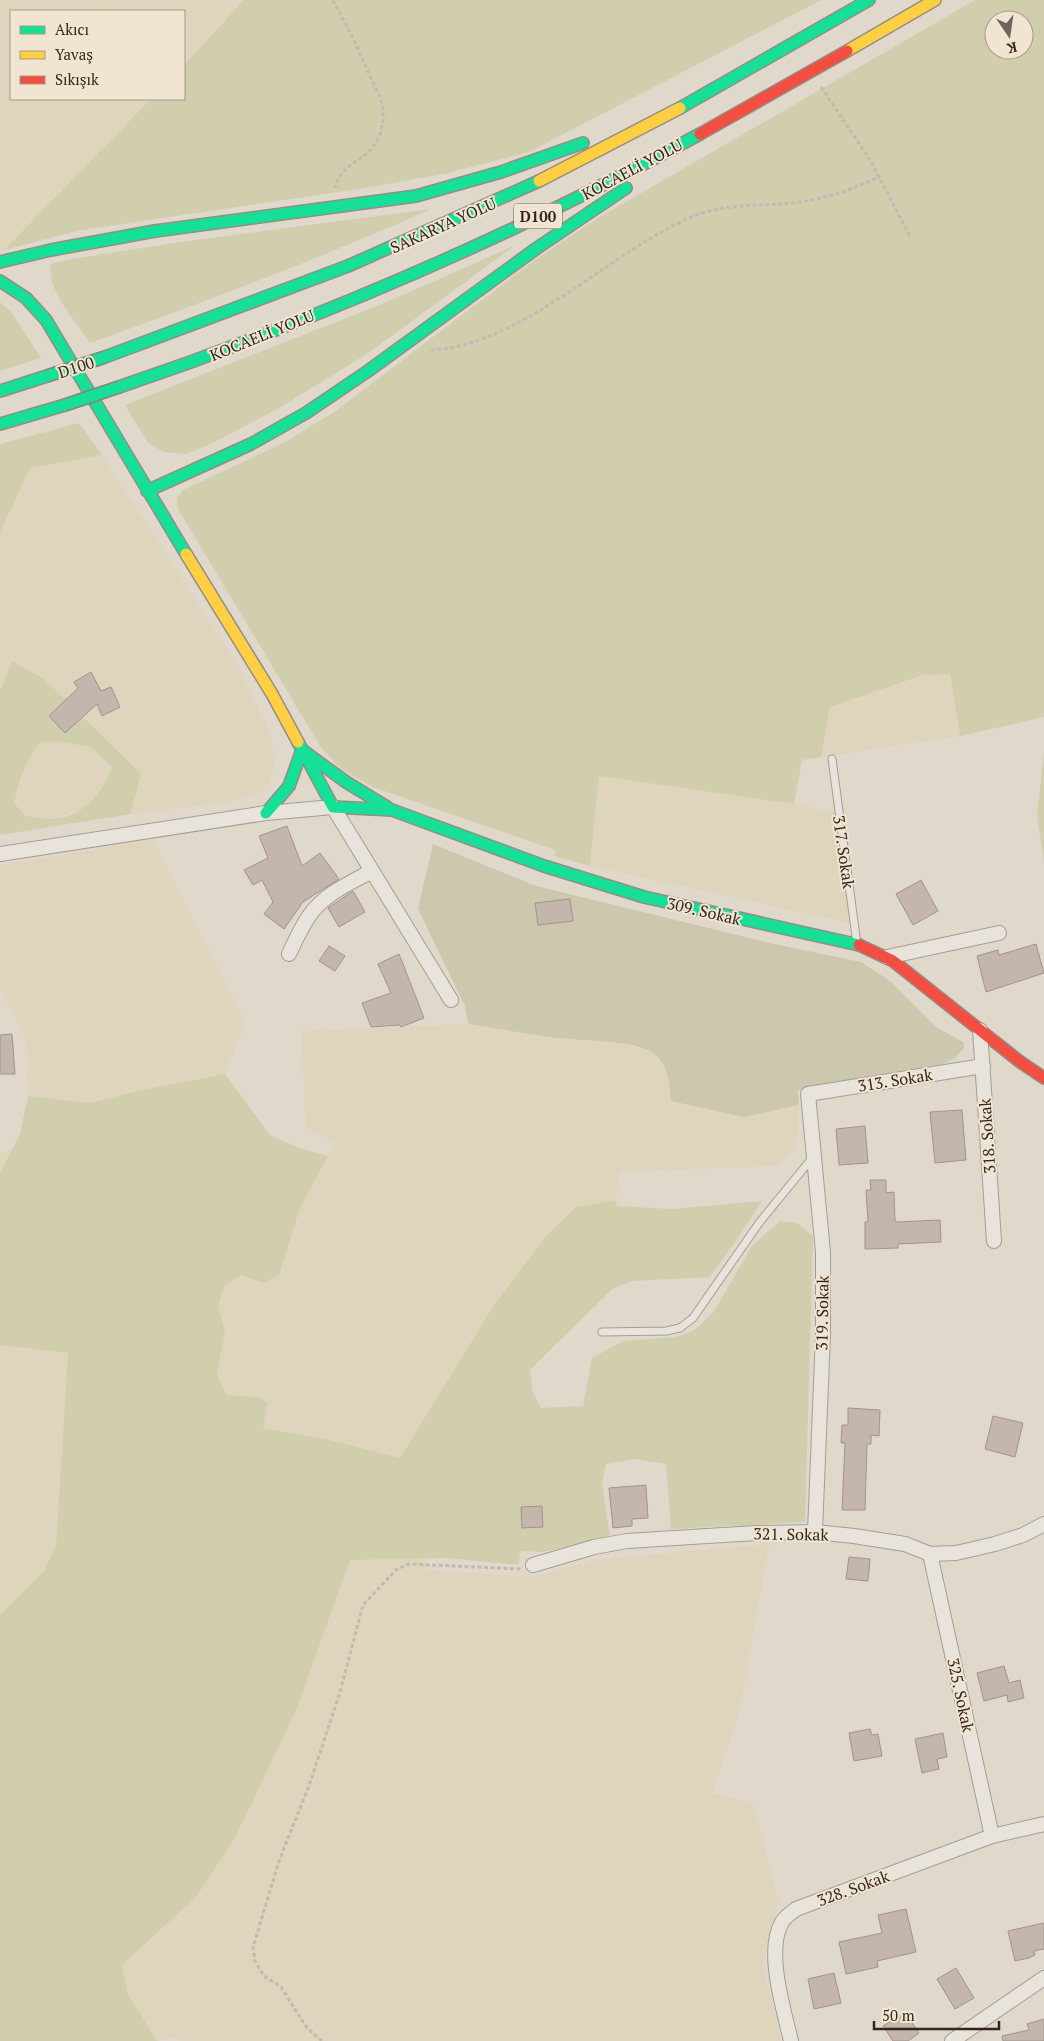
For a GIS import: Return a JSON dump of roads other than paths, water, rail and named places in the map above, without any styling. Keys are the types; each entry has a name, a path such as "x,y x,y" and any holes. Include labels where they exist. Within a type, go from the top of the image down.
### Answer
{"main road":[{"name":"SAKARYA YOLU","path":"106,357 278,295 454,220 584,159 723,84 869,0"},
{"name":"KOCAELİ YOLU","path":"119,387 187,365 280,328 466,250 581,196 752,106 935,0"},
{"path":"0,262 49,249 111,238 416,196 465,184 529,165 723,84"},
{"path":"147,491 242,448 284,426 322,402 378,365 570,224 752,106"},
{"path":"0,281 17,290 32,302 46,320 147,491 272,694 333,807"},
{"name":"D100","path":"0,390 106,357"},
{"name":"D100","path":"0,424 119,387"},
{"path":"302,750 346,782 392,810"},
{"path":"266,813 289,786 302,750"},
{"name":"309. Sokak","path":"333,807 392,810 544,866 644,897 858,945 887,957 1044,1078"}],"street":[{"path":"0,854 266,813 333,807 451,1000"},
{"path":"289,954 310,915 322,902 339,889 372,871"},
{"path":"887,957 999,933"},
{"name":"318. Sokak","path":"980,1030 994,1241"},
{"name":"313. Sokak","path":"808,1094 983,1066"},
{"name":"319. Sokak","path":"808,1094 823,1252 815,1532"},
{"name":"321. Sokak","path":"533,1565 586,1549 627,1541 756,1533 815,1532 885,1540 905,1544 930,1554 956,1553 1023,1535 1044,1524"},
{"name":"325. Sokak","path":"930,1554 992,1836"},
{"name":"328. Sokak","path":"791,2041 778,1978 775,1953 777,1934 782,1922 796,1909 992,1836 1044,1824"},
{"path":"952,2041 1044,1978"}],"lane":[{"name":"317. Sokak","path":"832,759 858,945"},
{"path":"602,1332 666,1332 680,1328 694,1318 759,1222 815,1155"}]}
